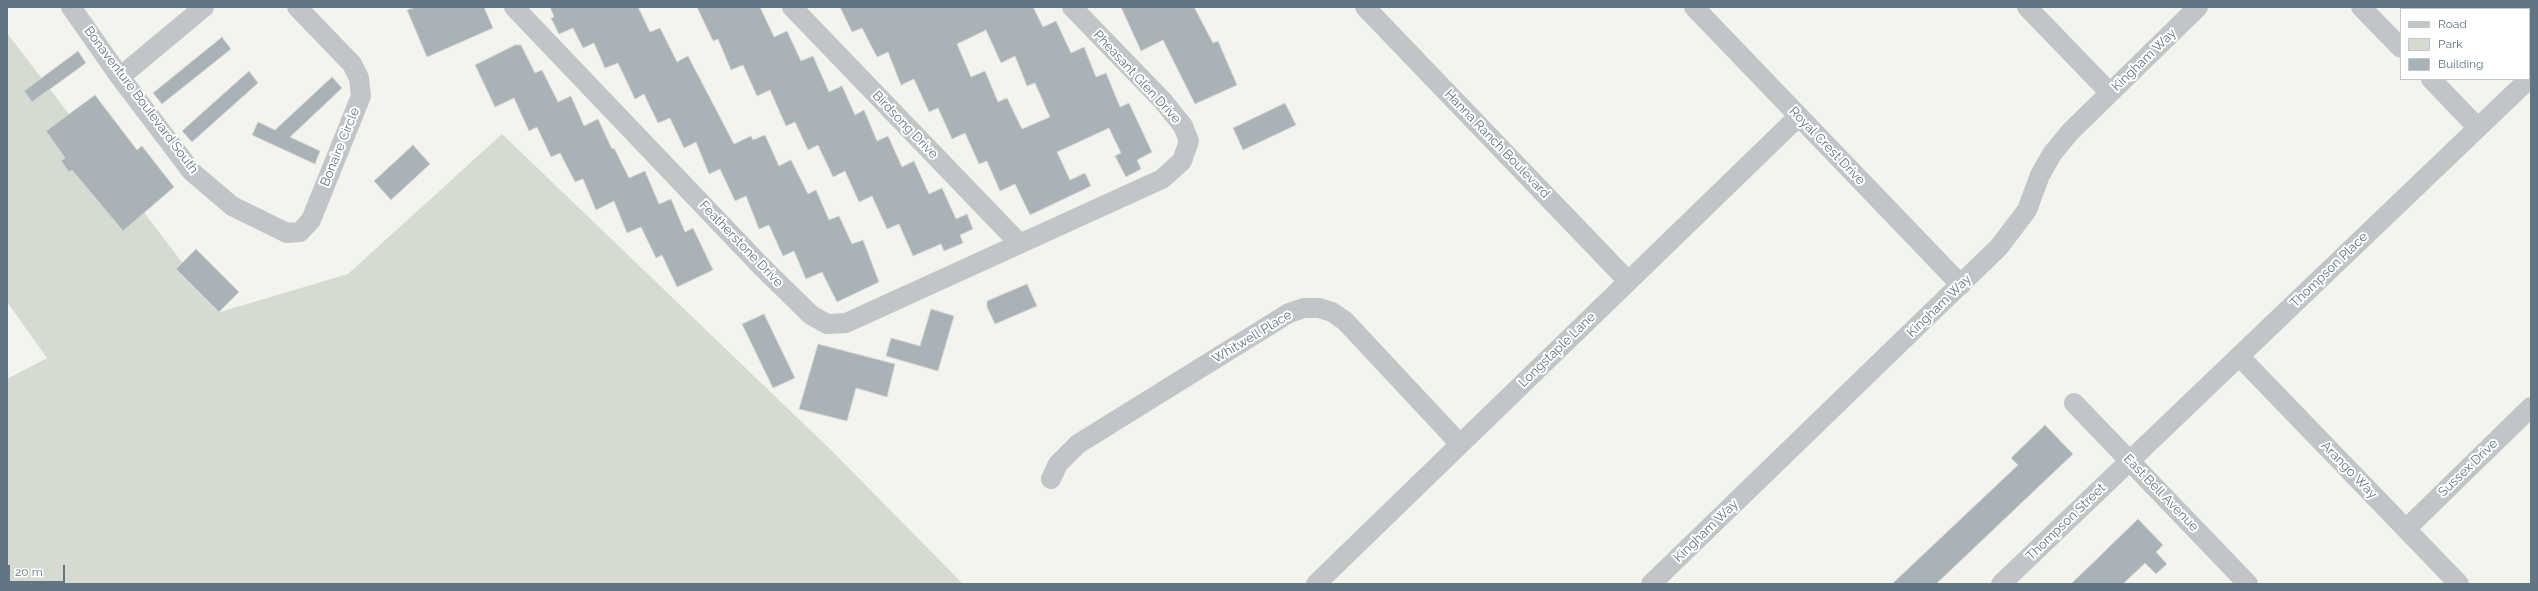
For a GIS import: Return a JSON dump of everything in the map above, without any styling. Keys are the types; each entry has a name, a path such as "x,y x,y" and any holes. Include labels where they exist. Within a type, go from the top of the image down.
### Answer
{"street":[{"name":"Bonaventure Boulevard South","path":"71,7 120,78 192,172 232,206"},
{"path":"120,78 204,7"},
{"name":"Bonaire Circle","path":"232,206 287,233 300,232 311,220 361,96 360,78 352,64 297,7"},
{"name":"Featherstone Drive","path":"514,7 762,267 811,315 827,324 846,323 1019,243"},
{"name":"Birdsong Drive","path":"792,7 1019,243"},
{"name":"Pheasant Glen Drive","path":"1019,243 1162,179 1182,161 1189,141 1183,126 1163,101 1072,7"},
{"name":"Hanna Ranch Boulevard","path":"1365,7 1628,281"},
{"name":"Royal Crest Drive","path":"1694,7 1961,285"},
{"path":"2027,7 2110,93"},
{"name":"Kingham Way","path":"1651,584 1961,285 2014,229 2027,210 2040,175 2052,154 2070,132 2198,7"},
{"path":"2361,7 2400,47"},
{"path":"2432,80 2478,128"},
{"name":"Thompson Place","path":"2130,460 2528,80"},
{"name":"Longstaple Lane","path":"1316,584 1799,116"},
{"name":"Whitwell Place","path":"1051,479 1058,464 1078,444 1289,313 1304,308 1319,308 1332,312 1345,321 1460,444"},
{"name":"Arango Way","path":"2239,356 2459,584"},
{"name":"East Bell Avenue","path":"2074,403 2248,584"},
{"name":"Sussex Drive","path":"2406,529 2531,407"},
{"name":"Thompson Street","path":"2002,584 2130,460"}],"green space":[{"path":"7,33 220,312 348,274 502,134 831,450 963,584 7,584 7,379 47,358 7,302"}],"building":[{"path":"416,7 484,7 493,28 427,57 407,10"},
{"path":"550,7 638,7 650,32 660,28 677,62 688,56 734,144 751,136 753,140 765,135 779,166 791,160 808,194 816,190 829,220 839,216 852,244 863,240 879,282 837,302 822,272 806,279 794,251 783,256 769,225 759,229 746,196 735,201 720,169 709,174 696,142 684,148 670,118 658,123 644,94 635,99 618,63 605,68 594,43 583,48 573,28 559,34 551,18 554,17"},
{"path":"697,7 760,7 774,37 787,31 801,61 813,56 829,92 842,86 855,115 864,110 877,141 888,136 902,167 914,161 929,194 942,188 956,219 967,214 973,229 960,235 963,243 944,251 941,244 913,256 899,224 887,229 872,196 859,202 845,171 833,177 818,145 808,150 795,122 786,126 770,90 757,96 743,65 731,70 718,39 713,41"},
{"path":"840,7 1033,7 1043,27 1056,21 1071,53 1084,47 1096,77 1106,73 1120,107 1129,103 1152,152 1137,160 1141,169 1126,177 1115,156 1121,153 1109,128 1057,152 1070,180 1085,173 1091,186 1030,215 1015,184 1000,191 987,161 979,164 965,133 952,139 938,108 929,112 914,79 901,85 888,52 877,57 862,28 852,32","holes":["986,30 1001,63 1015,56 1027,86 1035,83 1050,117 1022,129 1007,98 998,102 985,71 971,77 957,44"]},
{"path":"1121,7 1194,7 1213,43 1218,41 1237,85 1195,104 1163,40 1141,51"},
{"path":"222,37 231,49 162,104 153,93"},
{"path":"515,45 521,45 535,73 542,70 558,102 571,96 584,126 598,119 612,149 614,148 629,178 645,171 659,204 671,199 685,232 693,228 713,270 677,287 662,255 656,258 641,227 627,233 614,201 596,210 583,179 575,182 560,153 551,157 537,127 529,131 514,98 495,107 475,65"},
{"path":"78,51 86,63 32,102 24,91"},
{"path":"249,71 258,83 192,142 182,131"},
{"path":"332,77 342,88 290,137 320,151 315,164 252,135 258,122 275,130"},
{"path":"95,95 137,150 142,146 174,187 123,231 72,170 69,172 61,161 65,158 46,131"},
{"path":"1285,103 1296,125 1243,150 1233,128"},
{"path":"413,145 430,164 391,200 374,181"},
{"path":"196,249 239,292 219,312 176,269"},
{"path":"1027,284 1037,306 995,324 987,307 987,301"},
{"path":"931,309 954,316 938,371 886,356 891,338 920,346"},
{"path":"764,314 795,378 773,388 742,324"},
{"path":"818,344 895,364 887,397 856,388 847,421 799,409"},
{"path":"2045,425 2073,454 1936,584 1892,584 2018,465 2011,458"},
{"path":"2138,519 2163,545 2156,552 2167,564 2156,574 2145,563 2123,584 2071,584"}]}
